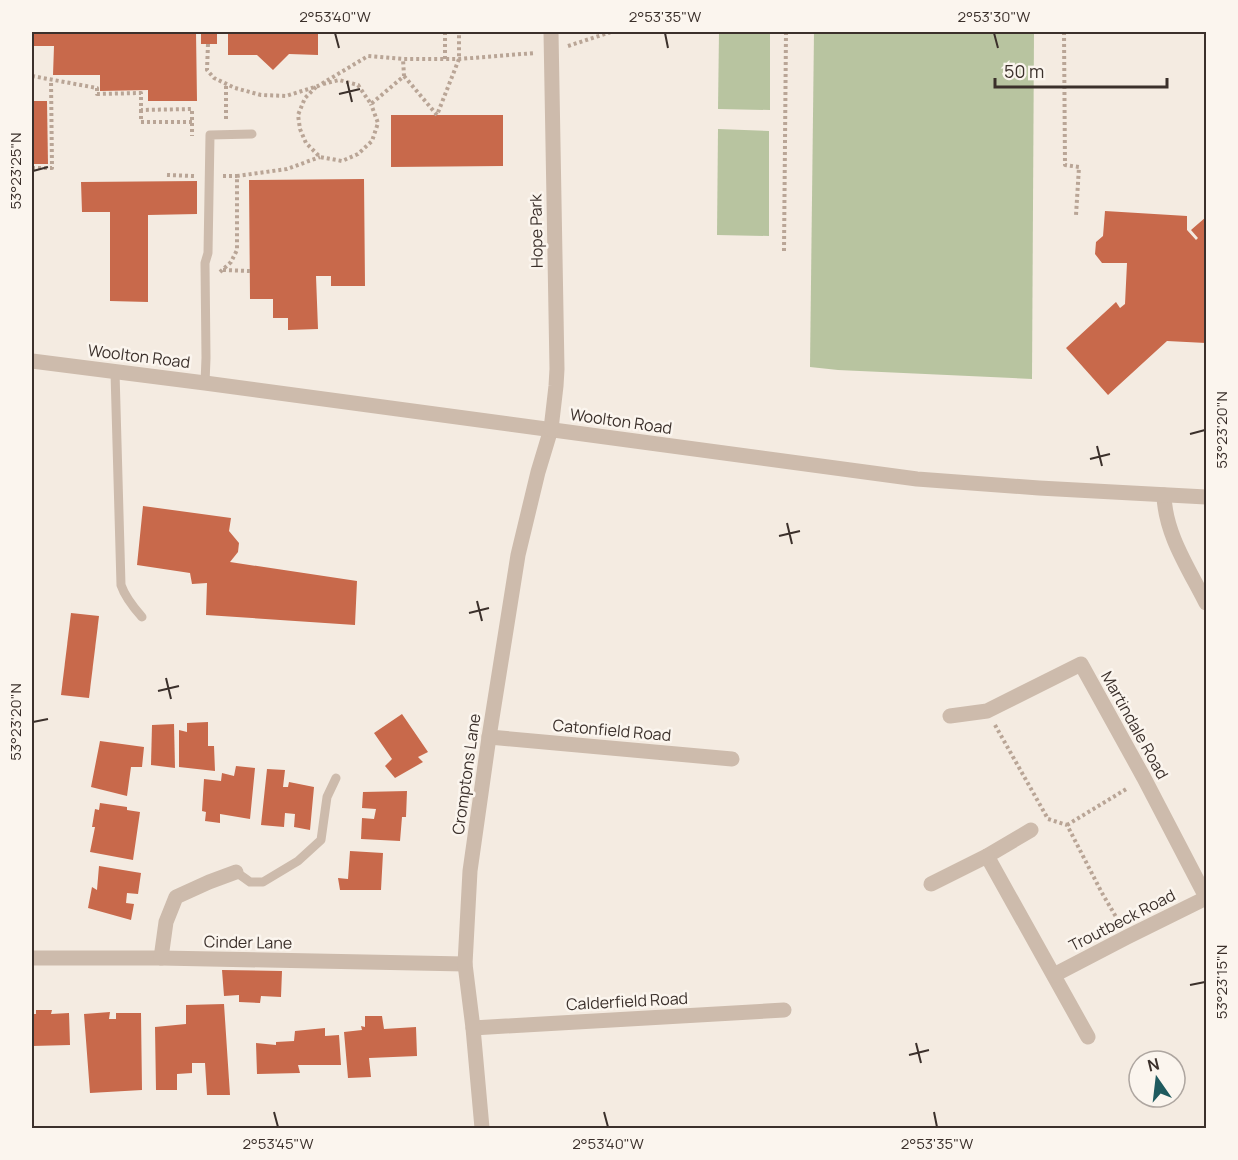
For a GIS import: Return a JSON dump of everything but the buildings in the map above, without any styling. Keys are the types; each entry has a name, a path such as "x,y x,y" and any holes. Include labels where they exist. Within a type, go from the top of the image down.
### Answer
{"street":[{"name":"Hope Park","path":"551,32 557,369 551,429"},
{"name":"Woolton Road","path":"32,361 917,479 1206,497"},
{"name":"Cromptons Lane","path":"482,1128 465,964 470,871 519,555 534,488 551,429"},
{"path":"1164,495 1166,520 1171,534 1206,603"},
{"name":"Martindale Road","path":"950,716 987,711 1082,664 1206,898"},
{"name":"Catonfield Road","path":"489,737 732,759"},
{"path":"932,885 1031,830"},
{"path":"987,856 1088,1037"},
{"path":"161,958 166,922 176,897 236,872"},
{"name":"Troutbeck Road","path":"1054,975 1206,898"},
{"name":"Cinder Lane","path":"32,958 465,964"},
{"name":"Calderfield Road","path":"473,1028 784,1010"}],"lane":[{"path":"205,383 205,264 208,254 210,135 252,134"},
{"path":"115,372 121,585 129,601 142,617"},
{"path":"236,872 250,882 263,882 298,861 321,840 327,797 336,778"}],"path":[{"path":"445,32 445,59"},
{"path":"403,59 404,76 437,116 459,59 459,32"},
{"path":"320,157 306,143 300,129 298,115 305,98 318,86 368,56 403,59 459,59 551,52 611,32"},
{"path":"784,251 786,32"},
{"path":"1064,32 1065,165 1079,166 1076,215"},
{"path":"208,44 207,70 214,78 226,84 261,95 286,96 339,80 358,85 371,104 378,123 372,141 358,154 342,160 320,157 287,169 237,176 237,250 231,262 217,273"},
{"path":"32,76 97,88 97,94 141,93 141,122 192,122"},
{"path":"371,104 404,76"},
{"path":"32,168 52,168 51,80"},
{"path":"226,84 226,135"},
{"path":"141,110 192,109"},
{"path":"222,270 250,271"},
{"path":"987,711 1048,819 1067,825 1127,937"},
{"path":"1067,825 1144,778"}],"green space":[{"path":"719,32 770,32 770,110 718,109"},
{"path":"814,32 1034,32 1032,379 810,367"},
{"path":"718,129 769,131 769,236 717,235"}]}
